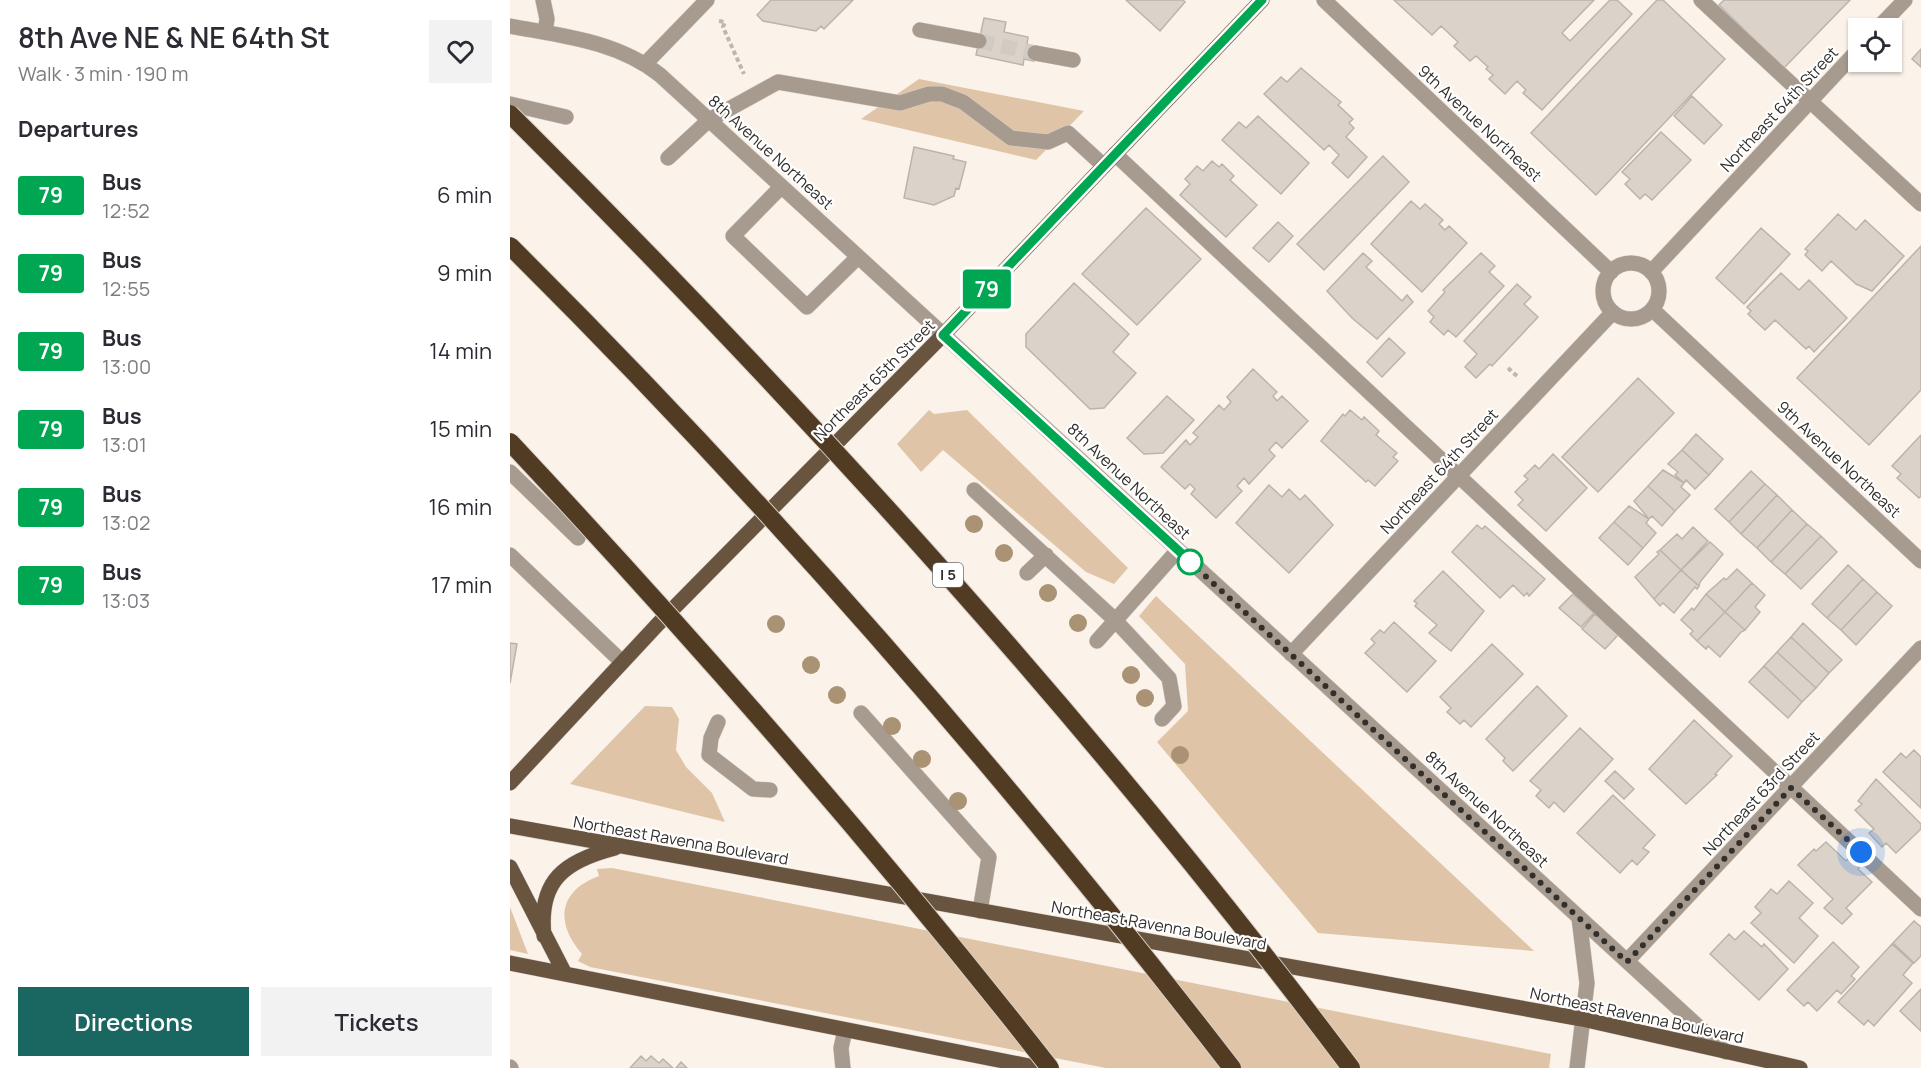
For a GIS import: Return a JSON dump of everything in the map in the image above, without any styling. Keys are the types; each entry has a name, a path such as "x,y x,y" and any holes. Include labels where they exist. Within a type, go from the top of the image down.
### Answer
{"highway":[{"name":"I 5","path":"510,114 644,248 784,394 921,544 1054,697 1175,844 1351,1068"},
{"path":"510,246 711,454 903,666 1087,884 1232,1068"},
{"path":"510,442 697,646 802,766 913,898 1050,1068"}],"main road":[{"name":"Northeast 65th Street","path":"510,783 622,662 943,335 1262,0"},
{"name":"Northeast Ravenna Boulevard","path":"510,826 1582,1019 1800,1068"},
{"path":"544,936 542,915 547,894 558,875 574,861 618,847"},
{"path":"510,867 565,974"},
{"path":"510,963 1039,1068"},
{"name":"8th Avenue Northeast","path":"1726,1052 1742,1068"}],"street":[{"path":"543,0 547,20 545,32"},
{"path":"645,64 707,0"},
{"name":"9th Avenue Northeast","path":"1324,0 1611,272"},
{"path":"1701,0 1921,204"},
{"path":"1888,18 1905,0"},
{"name":"8th Avenue Northeast","path":"510,26 618,50 645,64 709,120 1726,1052"},
{"path":"920,30 979,42"},
{"path":"1035,52 1073,60"},
{"name":"Northeast 64th Street","path":"1651,272 1848,61"},
{"path":"668,158 709,120 778,82 900,103 929,94 942,94 963,102 1011,138 1048,142 1068,133 1104,166"},
{"path":"510,104 566,117"},
{"path":"1115,154 1457,477 1921,909"},
{"path":"781,187 733,236 807,307 858,257"},
{"path":"1623,264 1640,264 1651,272 1658,283 1660,292 1653,310 1636,320 1626,319 1613,312 1604,301 1604,283 1611,272 1623,264"},
{"name":"9th Avenue Northeast","path":"1653,310 1921,561"},
{"name":"Northeast 64th Street","path":"1291,654 1613,312"},
{"path":"510,472 578,538"},
{"path":"974,489 1114,619 1169,678 1174,706 1162,718"},
{"path":"1097,641 1114,619 1178,550"},
{"path":"510,555 622,662"},
{"path":"1027,573 1046,555"},
{"name":"Northeast 63rd Street","path":"1627,962 1921,648"},
{"path":"861,713 988,857 980,911"},
{"path":"717,722 711,738 709,755 753,789 770,790"},
{"path":"1577,1068 1587,983 1579,918"},
{"path":"843,1068 841,1048 845,1030"}],"path":[{"path":"725,22 723,27 744,74"},
{"path":"1508,368 1520,379"}],"shaded area":[{"path":"919,79 1084,111 1036,160 861,119"},
{"path":"929,410 934,414 967,410 1128,568 1114,584 1086,572 943,450 921,472 897,444"},
{"path":"1156,596 1534,951 1318,933 1157,742 1188,711 1185,664 1139,616"},
{"path":"645,706 672,707 679,719 676,750 686,767 712,793 725,822 570,784"},
{"path":"612,868 1551,1054 1549,1068 1106,1068 590,967 578,961 582,954 568,931 565,909 568,899 575,890 585,882 599,876 597,869"},
{"path":"510,907 528,954 510,950"}],"building":[{"path":"771,0 853,0 824,29 821,26 816,31 763,21 757,15"},
{"path":"1126,0 1183,0 1185,2 1160,31"},
{"path":"1394,0 1594,0 1562,33 1570,41 1610,0 1617,0 1632,14 1542,110 1523,93 1526,90 1517,81 1505,94 1489,79 1493,75 1486,69 1488,67 1476,56 1470,61 1454,46 1458,42 1441,26 1432,35"},
{"path":"1657,0 1663,0 1725,59 1596,195 1531,133"},
{"path":"1724,0 1850,0 1784,68 1719,5"},
{"path":"984,18 1006,22 1004,32 1028,37 1027,45 1037,46 1034,61 1024,59 1023,65 976,55"},
{"path":"1921,49 1921,67 1912,59"},
{"path":"1301,68 1341,102 1338,105 1353,119 1349,123 1354,128 1346,137 1367,157 1348,178 1332,163 1339,155 1329,145 1324,150 1264,94 1281,77 1287,82"},
{"path":"1692,96 1722,125 1704,144 1674,116"},
{"path":"1258,116 1309,163 1281,194 1222,140 1239,122 1246,128"},
{"path":"1661,132 1691,160 1652,200 1645,194 1640,199 1625,184 1630,179 1622,172"},
{"path":"914,147 954,156 953,159 966,162 959,189 956,188 954,196 934,205 904,198"},
{"path":"1383,156 1409,182 1324,270 1297,244"},
{"path":"1212,161 1219,167 1222,164 1234,176 1230,180 1257,205 1226,237 1180,195 1190,184 1185,179 1197,166 1203,171"},
{"path":"1411,201 1420,209 1425,204 1443,220 1439,224 1445,230 1449,226 1467,243 1422,292 1371,244"},
{"path":"1146,208 1201,259 1137,325 1082,274"},
{"path":"1838,214 1856,230 1865,220 1904,256 1872,291 1856,284 1831,261 1822,271 1805,255 1808,251 1805,249"},
{"path":"1278,222 1293,236 1269,262 1253,248"},
{"path":"1761,228 1790,254 1744,304 1716,278"},
{"path":"1921,246 1921,390 1869,445 1797,378"},
{"path":"1363,253 1372,261 1366,267 1402,301 1407,295 1413,302 1377,339 1352,318 1327,291"},
{"path":"1481,253 1495,266 1489,272 1504,286 1456,337 1448,330 1444,335 1430,322 1434,317 1428,311 1445,292 1443,290"},
{"path":"1781,273 1799,290 1809,280 1847,318 1814,352 1809,346 1806,349 1775,320 1765,330 1748,314 1751,311 1747,307"},
{"path":"1074,283 1129,334 1113,352 1136,373 1104,408 1090,409 1026,347 1026,334"},
{"path":"1517,284 1531,297 1524,304 1538,317 1492,366 1490,364 1476,378 1465,367 1477,354 1464,341"},
{"path":"1389,338 1405,353 1382,377 1367,362"},
{"path":"1253,369 1277,392 1273,396 1277,401 1282,396 1308,421 1282,448 1276,442 1269,450 1275,456 1249,484 1244,478 1237,486 1242,491 1216,518 1191,494 1195,489 1190,484 1185,489 1161,467 1186,440 1190,445 1198,437 1193,433 1219,405 1224,410 1231,402 1227,397"},
{"path":"1638,378 1674,413 1598,492 1562,457"},
{"path":"1167,396 1194,420 1163,453 1144,454 1127,438"},
{"path":"1350,410 1362,420 1364,417 1379,431 1376,435 1397,453 1393,457 1398,461 1375,486 1368,480 1366,482 1321,441 1343,414 1345,416"},
{"path":"1696,434 1723,459 1709,475 1682,450"},
{"path":"1921,435 1921,496 1919,498 1897,478 1901,474 1892,466"},
{"path":"1682,450 1709,475 1695,489 1686,480 1684,483 1675,475 1678,472 1668,464"},
{"path":"1553,454 1587,488 1546,531 1518,505 1523,500 1515,492 1528,479 1524,476 1535,465 1539,469"},
{"path":"1663,470 1684,483 1681,487 1690,495 1675,511 1648,486"},
{"path":"1751,471 1765,484 1729,522 1715,509"},
{"path":"1765,484 1777,495 1741,534 1729,522"},
{"path":"1269,485 1282,497 1289,489 1300,500 1305,495 1333,525 1289,573 1236,523"},
{"path":"1648,486 1675,511 1662,526 1652,516 1649,519 1634,501"},
{"path":"1777,495 1792,510 1757,548 1741,534"},
{"path":"1629,506 1649,519 1646,523 1656,533 1643,548 1614,522"},
{"path":"1792,510 1807,524 1771,562 1757,548"},
{"path":"1614,522 1643,548 1628,565 1599,538"},
{"path":"1807,524 1821,536 1785,574 1771,562"},
{"path":"1477,525 1482,529 1485,526 1545,579 1529,596 1527,593 1524,596 1513,585 1500,598 1452,552"},
{"path":"1693,527 1708,541 1681,570 1660,550 1677,534 1682,539"},
{"path":"1821,536 1837,552 1801,589 1785,574"},
{"path":"1710,542 1723,554 1699,586 1681,570"},
{"path":"1660,550 1681,570 1654,599 1635,577 1659,554 1657,552"},
{"path":"1848,565 1863,579 1827,618 1812,604"},
{"path":"1737,569 1752,583 1725,612 1706,594"},
{"path":"1681,570 1699,586 1697,589 1695,587 1674,613 1663,603 1660,606 1654,599"},
{"path":"1443,571 1484,611 1451,651 1429,633 1437,625 1415,606 1417,603 1414,601"},
{"path":"1863,579 1877,592 1841,630 1827,618"},
{"path":"1752,583 1765,595 1755,607 1760,612 1745,630 1725,612"},
{"path":"1877,592 1892,606 1856,645 1841,630"},
{"path":"1573,594 1594,613 1581,627 1559,608"},
{"path":"1706,594 1725,612 1697,641 1690,634 1693,631 1681,620 1692,608 1694,610"},
{"path":"1725,612 1745,630 1720,657 1708,646 1706,649 1697,641"},
{"path":"1595,614 1618,635 1605,649 1582,629"},
{"path":"1394,622 1436,661 1407,692 1365,653 1375,643 1371,639 1380,630 1384,633"},
{"path":"1803,623 1842,660 1829,673 1791,637"},
{"path":"1791,637 1829,673 1816,688 1777,652"},
{"path":"510,643 517,644 510,683"},
{"path":"1492,644 1523,674 1471,727 1464,720 1460,724 1447,712 1451,708 1440,697"},
{"path":"1777,652 1816,688 1802,702 1764,666"},
{"path":"1764,666 1802,702 1788,718 1749,682"},
{"path":"1537,686 1567,716 1513,771 1503,761 1505,758 1486,739"},
{"path":"1694,720 1732,756 1715,774 1717,775 1686,804 1649,769"},
{"path":"1580,728 1613,759 1564,812 1554,802 1549,808 1536,796 1541,790 1530,781"},
{"path":"1914,750 1921,757 1921,808 1883,772 1901,753 1906,758"},
{"path":"1615,771 1634,789 1624,799 1605,781"},
{"path":"1876,779 1921,824 1921,829 1896,853 1886,843 1882,847 1869,833 1874,829 1855,810 1862,804 1858,801"},
{"path":"1613,795 1655,835 1643,848 1649,852 1637,865 1632,860 1620,873 1577,833"},
{"path":"1826,842 1846,861 1850,856 1860,866 1858,869 1872,882 1846,908 1852,914 1842,924 1824,908 1833,899 1798,865 1814,849 1816,851"},
{"path":"1789,881 1813,903 1799,918 1818,936 1794,963 1751,923 1761,913 1755,907 1771,889 1777,894"},
{"path":"1914,921 1921,927 1921,956 1914,963 1893,943"},
{"path":"1744,931 1762,947 1764,944 1788,969 1759,1000 1710,954 1729,934 1735,940"},
{"path":"1833,942 1859,967 1851,976 1855,979 1841,994 1837,990 1817,1011 1808,1002 1804,1006 1787,990"},
{"path":"1892,944 1913,963 1903,975 1912,983 1874,1026 1868,1020 1864,1025 1838,1002"},
{"path":"1921,989 1921,1031 1900,1011"},
{"path":"641,1056 646,1061 651,1056 659,1063 663,1059 673,1068 630,1068"},
{"path":"681,1062 687,1068 676,1068"}],"tunnel":[{"path":"979,41 1035,53"}],"bus line":[{"name":"79","path":"1191,562 943,335 1262,0"}],"route":[{"path":"1190,562 1627,962 1791,788 1861,852"}]}
